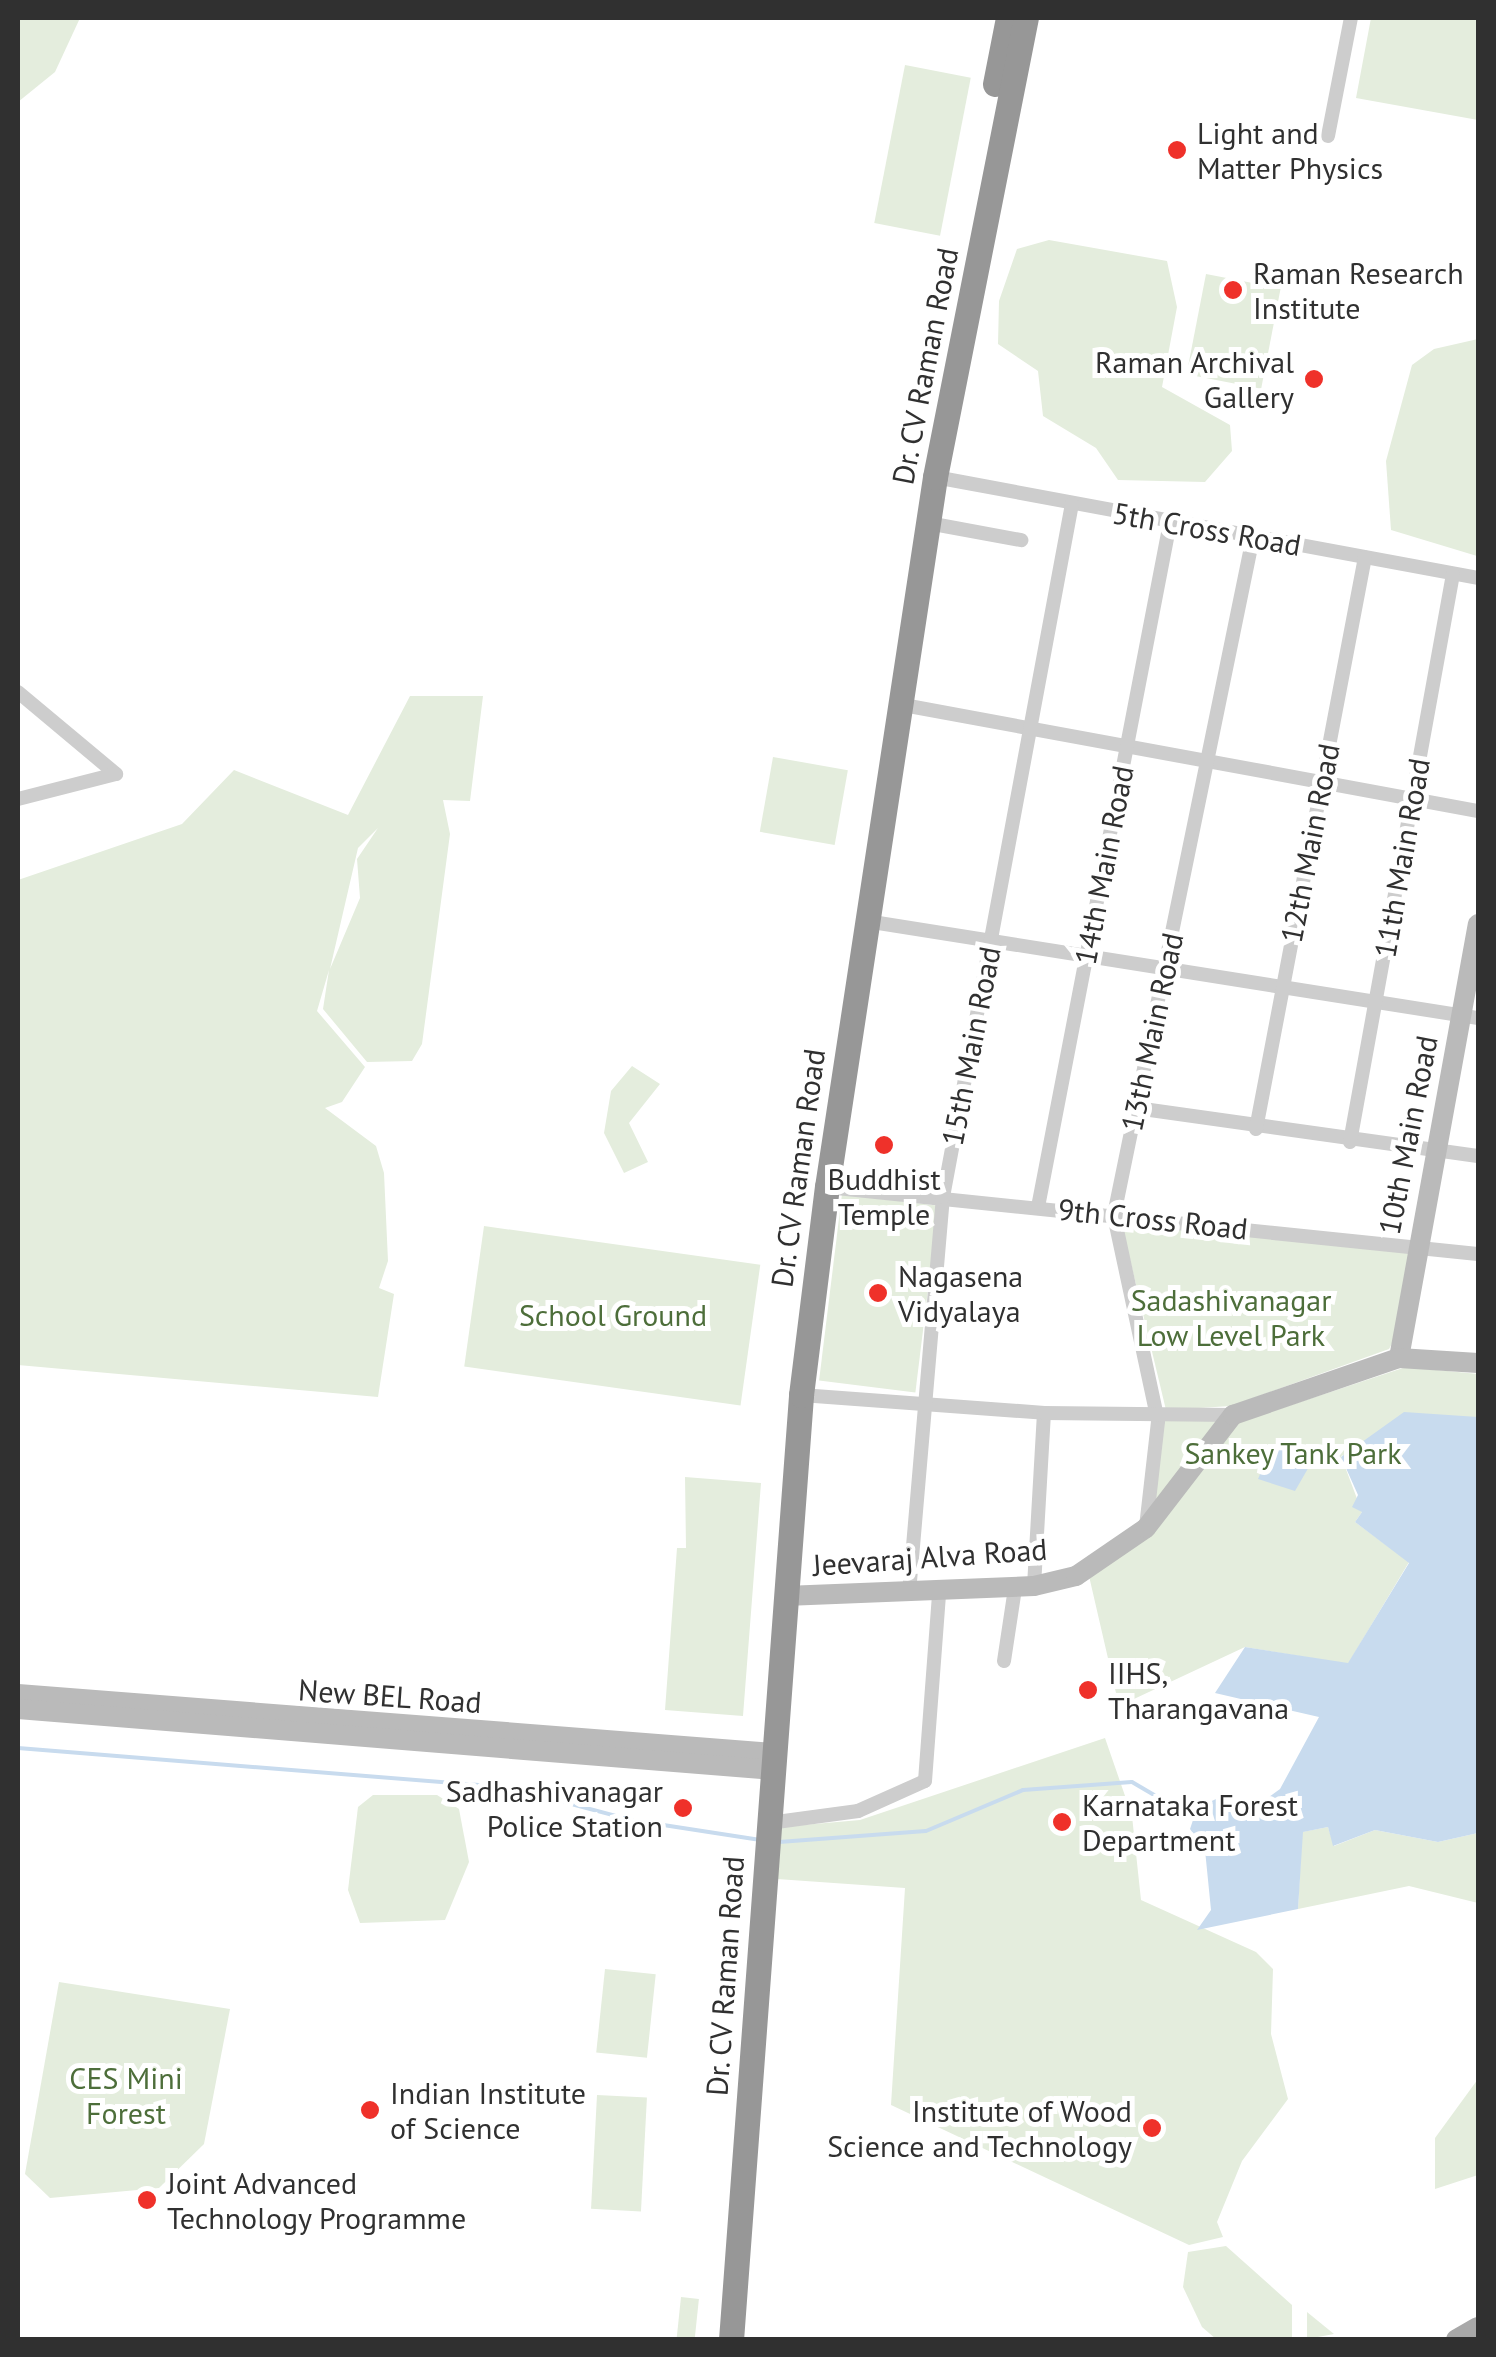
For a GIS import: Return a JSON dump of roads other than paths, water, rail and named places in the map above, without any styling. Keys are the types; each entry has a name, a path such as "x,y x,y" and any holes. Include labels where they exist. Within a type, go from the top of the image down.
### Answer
{"highway":[{"name":"Dr. CV Raman Road","path":"731,2340 766,1761 830,1050 918,486 1008,18"},
{"name":"Dr. CV Raman Road","path":"766,1761 792,1596 801,1395 827,1187 898,704 936,477 1026,18"},
{"name":"Dr. CV Raman Road","path":"721,2340 762,1837"}],"main road":[{"name":"10th Main Road","path":"1400,1358 1436,1153 1470,1016 1478,924"},
{"path":"1232,1416 1400,1358 1478,1363"},
{"name":"Jeevaraj Alva Road","path":"792,1596 1024,1587 1076,1576 1146,1528 1232,1416"},
{"name":"New BEL Road","path":"18,1694 766,1761"},
{"name":"New BEL Road","path":"18,1709 766,1761"},
{"path":"1457,2340 1478,2328"}],"street":[{"path":"1328,136 1351,18"},
{"name":"5th Cross Road","path":"936,477 1478,578"},
{"name":"15th Main Road","path":"909,1593 921,1406 943,1197 1072,504"},
{"name":"14th Main Road","path":"1038,1207 1170,522"},
{"path":"928,523 1021,540"},
{"name":"13th Main Road","path":"1146,1528 1158,1421 1114,1215 1254,538"},
{"name":"12th Main Road","path":"1256,1130 1364,557"},
{"name":"11th Main Road","path":"1350,1142 1452,574"},
{"path":"18,692 116,774 18,799"},
{"path":"898,704 1478,811"},
{"path":"866,922 1470,1016"},
{"path":"1136,1108 1256,1130 1478,1156"},
{"name":"9th Cross Road","path":"827,1187 1478,1254"},
{"path":"801,1395 1158,1421 1232,1416"},
{"path":"1004,1660 1024,1587 1044,1414"},
{"path":"762,1837 858,1812 925,1781 938,1592"}],"water":[{"path":"1404,1412 1478,1417 1478,1833 1438,1842 1375,1830 1333,1846 1328,1827 1303,1832 1298,1909 1197,1930 1211,1910 1205,1850 1190,1829 1197,1808 1216,1799 1258,1805 1280,1789 1319,1717 1215,1693 1245,1647 1348,1663 1409,1563 1355,1522 1362,1512 1352,1507 1358,1495 1341,1457"},
{"path":"1273,1444 1310,1465 1295,1491 1258,1479"}],"waterway":[{"path":"18,1748 511,1788 631,1820 760,1840"},
{"path":"779,1842 926,1831 1023,1790 1132,1782 1195,1819"}],"place":[{"name":"Light and Matter Physics","path":"1177,150"},
{"name":"Raman Research Institute","path":"1233,290"},
{"name":"Raman Archival Gallery","path":"1314,379"},
{"name":"Buddhist Temple","path":"884,1145"},
{"name":"Nagasena Vidyalaya","path":"878,1293"},
{"name":"IIHS, Tharangavana","path":"1088,1690"},
{"name":"Sadhashivanagar Police Station","path":"683,1808"},
{"name":"Karnataka Forest Department","path":"1062,1822"},
{"name":"Indian Institute of Science","path":"370,2110"},
{"name":"Institute of Wood Science and Technology","path":"1152,2128"},
{"name":"Joint Advanced Technology Programme","path":"147,2200"}],"park label":[{"name":"School Ground","path":"613,1315"},
{"name":"Sadashivanagar Low Level Park","path":"1231,1317"},
{"name":"Sankey Tank Park","path":"1293,1453"},
{"name":"CES Mini Forest","path":"126,2095"}]}
